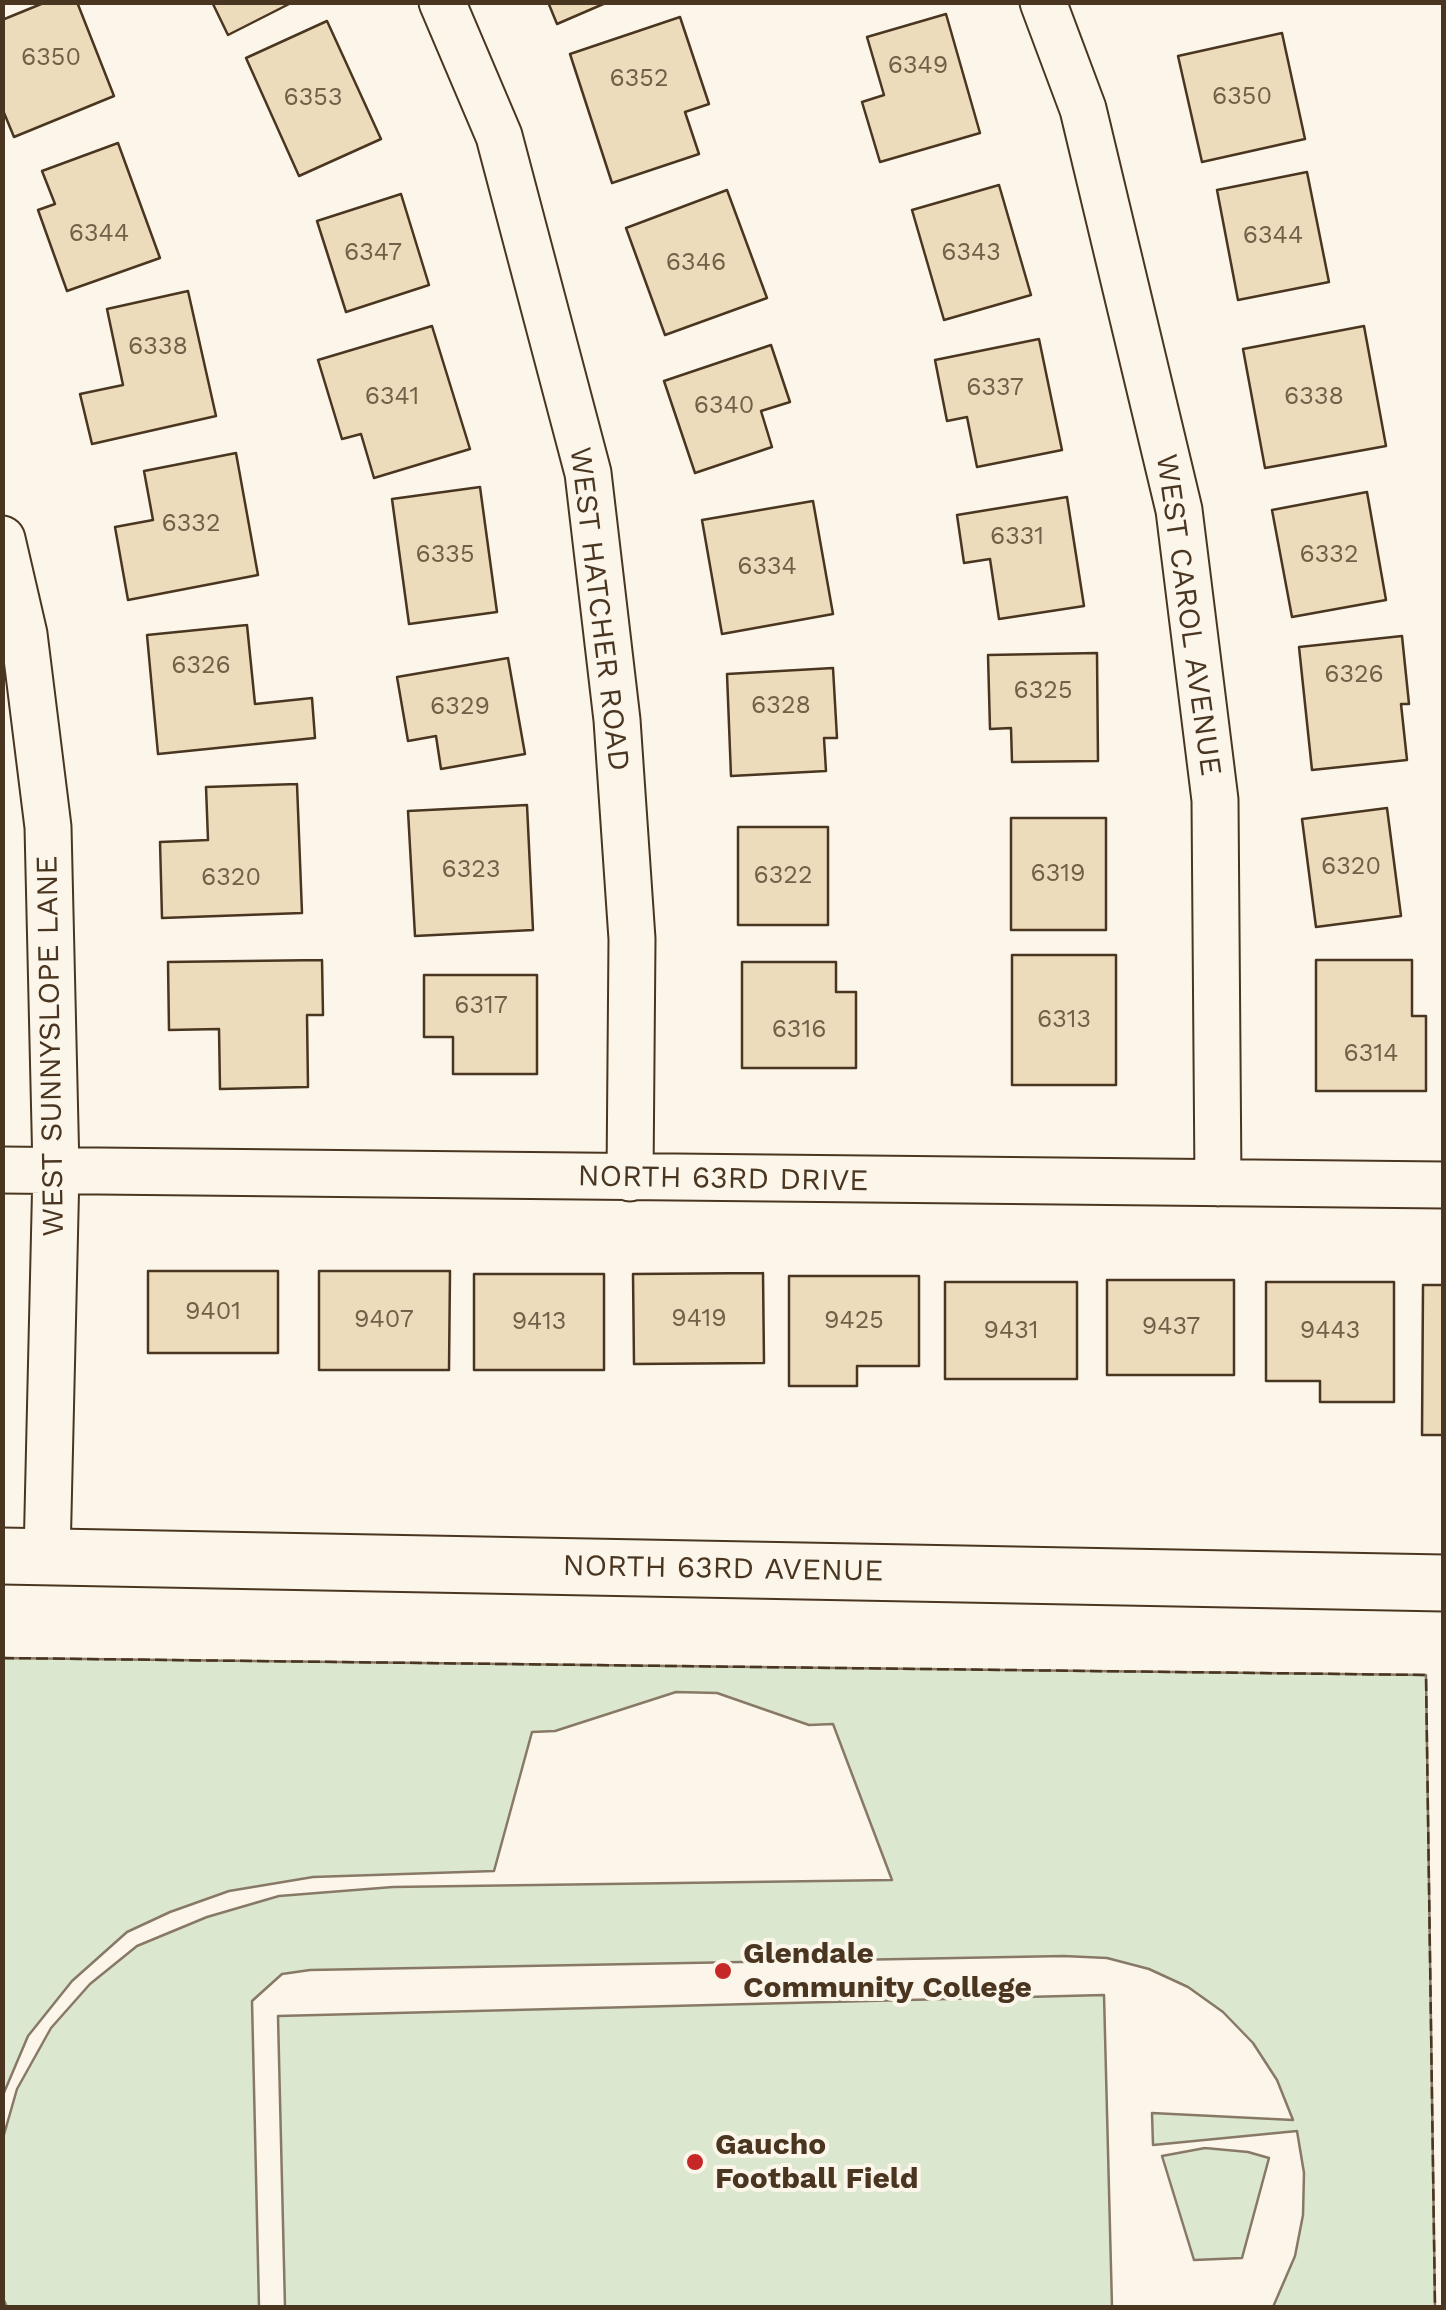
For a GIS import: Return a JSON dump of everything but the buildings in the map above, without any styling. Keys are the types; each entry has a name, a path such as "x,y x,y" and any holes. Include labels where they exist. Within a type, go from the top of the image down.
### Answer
{"street":[{"name":"WEST HATCHER ROAD","path":"442,2 499,136 588,473 616,720 632,939 630,1178"},
{"name":"WEST CAROL AVENUE","path":"1043,2 1083,109 1179,510 1215,800 1218,1184"},
{"name":"WEST SUNNYSLOPE LANE","path":"2,539 24,634 48,827 56,1170 25,1556"},
{"name":"NORTH 63RD DRIVE","path":"2,1170 1444,1185"},
{"name":"NORTH 63RD AVENUE","path":"25,1556 1444,1582"}],"green space":[{"path":"3,1658 1426,1675 1435,2307 1273,2307 1295,2256 1303,2215 1304,2173 1297,2131 1153,2145 1152,2113 1293,2120 1277,2080 1253,2043 1223,2012 1188,1987 1149,1969 1107,1958 1064,1956 310,1970 282,1974 252,2001 259,2307 7,2307 2,2296 3,2138 17,2089 51,2028 90,1984 137,1946 207,1917 279,1896 393,1887 892,1880 833,1724 809,1725 717,1693 676,1692 555,1731 532,1732 494,1871 313,1877 229,1891 127,1932 72,1981 28,2036 3,2095"},
{"name":"Gaucho Football Field","path":"1104,1995 1112,2307 285,2307 278,2016"},
{"path":"1205,2148 1269,2158 1242,2258 1194,2260 1162,2156"}],"fence":[{"path":"2,1658 1426,1675 1435,2308"}],"place":[{"name":"Glendale Community College","path":"723,1971"},
{"name":"Gaucho Football Field","path":"695,2162"}]}
